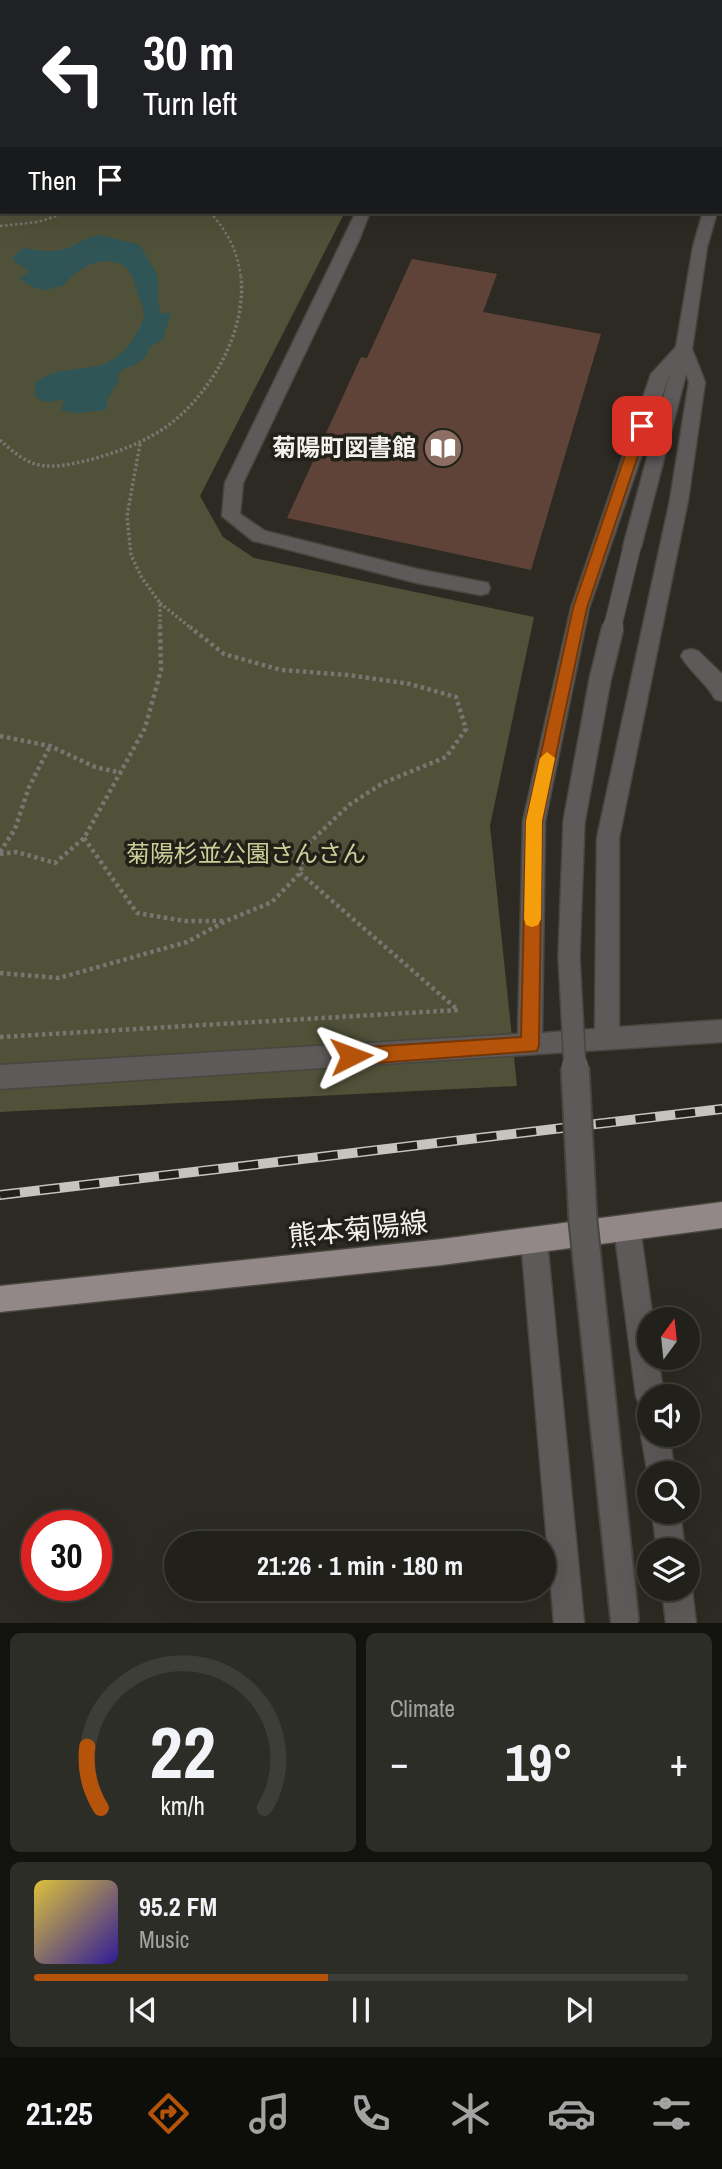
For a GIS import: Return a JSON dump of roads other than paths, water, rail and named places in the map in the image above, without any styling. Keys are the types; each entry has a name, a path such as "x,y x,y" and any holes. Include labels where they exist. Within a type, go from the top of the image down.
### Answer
{"main road":[{"name":"熊本菊陽線","path":"0,1299 534,1240 722,1215"}],"street":[{"path":"362,214 234,483 231,516 259,536 417,576 481,588"},
{"path":"625,1623 583,1221 569,956 574,822 600,680 684,349 701,247 709,214"},
{"path":"607,1040 608,838 679,500 697,382 684,349"},
{"path":"530,1045 534,821 580,608 659,374 684,349"},
{"path":"691,656 718,682 722,693"},
{"path":"0,1077 722,1031"},
{"path":"627,1228 648,1384"},
{"path":"534,1240 569,1623"},
{"path":"678,1601 681,1623"}],"water":[{"path":"101,235 140,245 158,276 161,314 171,312 163,339 150,347 145,357 134,366 124,368 117,375 120,379 108,398 106,410 76,413 61,410 64,400 46,402 35,397 35,383 62,371 103,364 116,358 128,346 144,315 132,277 125,267 117,263 101,262 84,268 64,285 40,289 19,278 30,272 12,259 23,248 62,250"}],"railway":[{"path":"0,1195 722,1109"}],"place":[{"name":"菊陽町図書館","path":"443,448"}],"park label":[{"name":"菊陽杉並公園さんさん","path":"246,854"}]}
